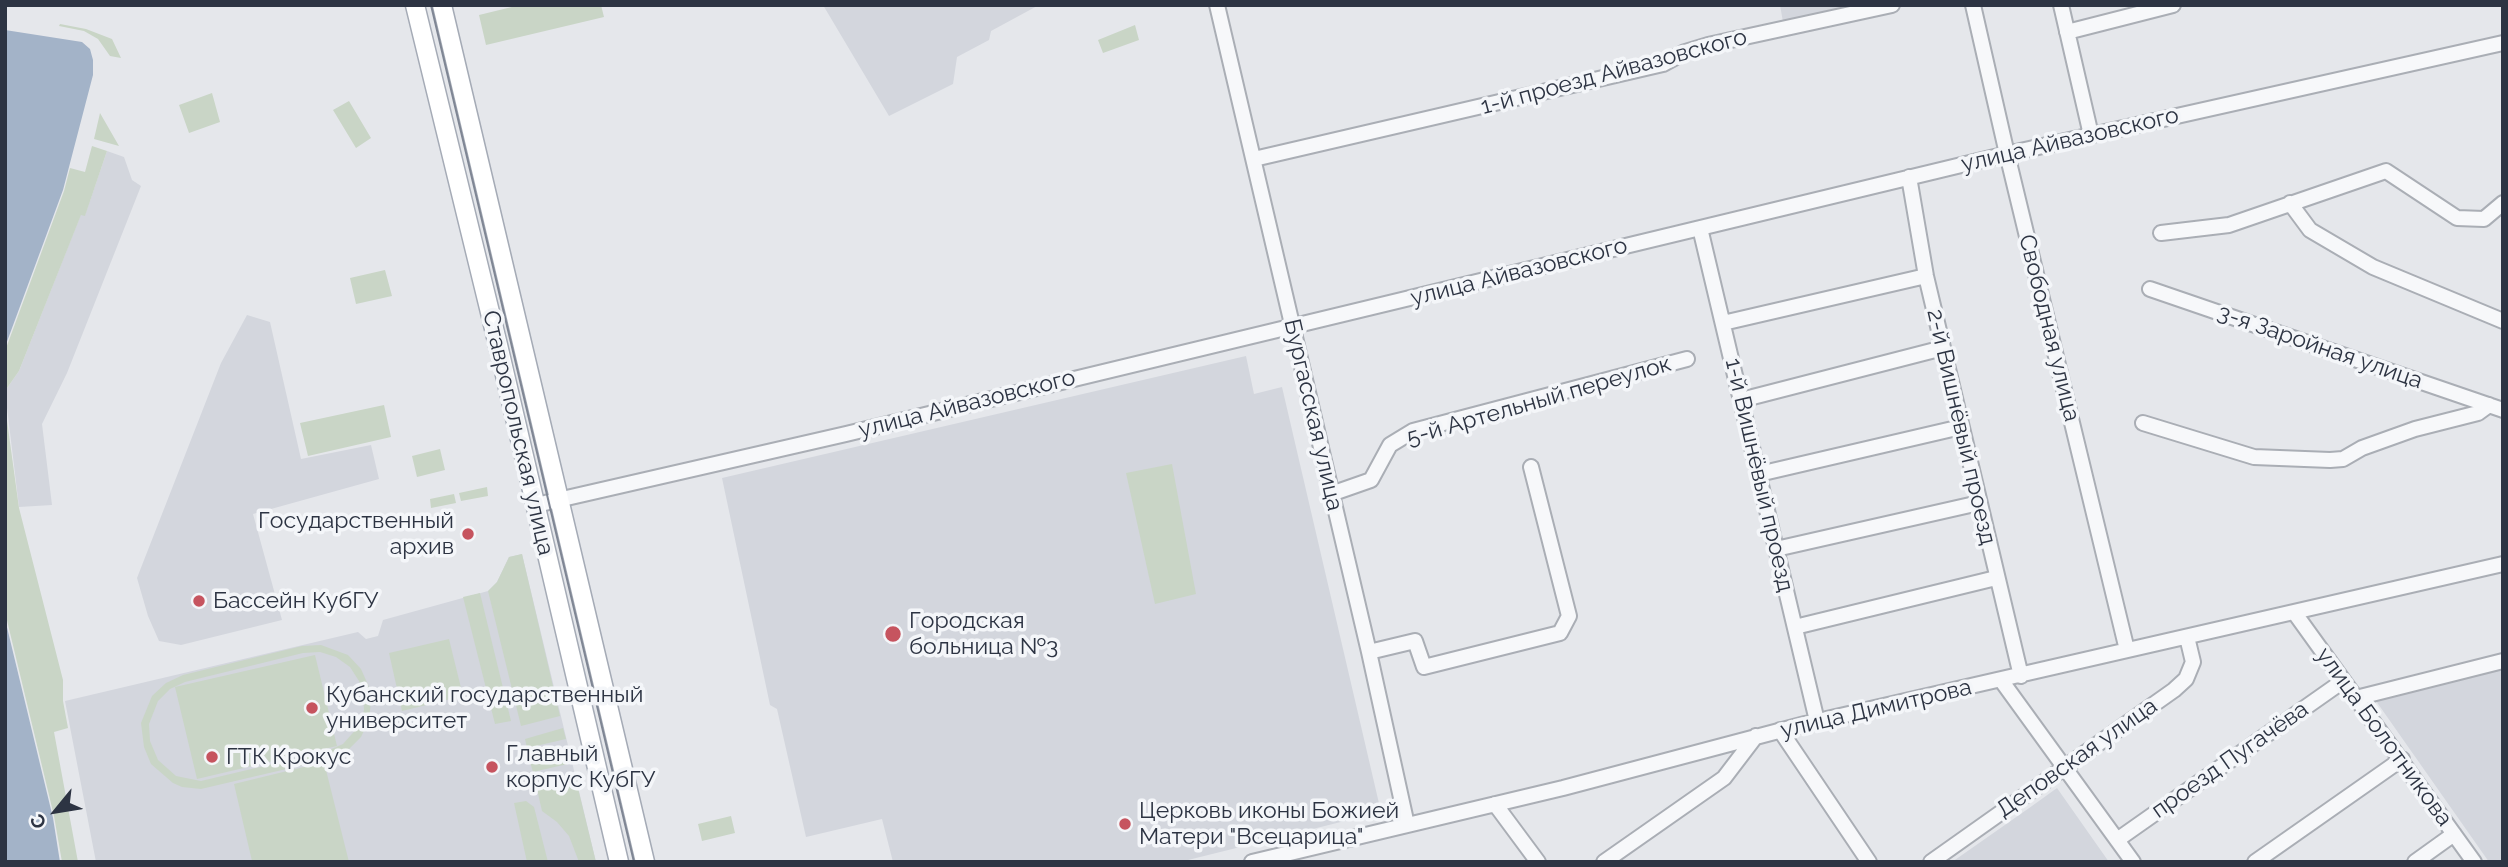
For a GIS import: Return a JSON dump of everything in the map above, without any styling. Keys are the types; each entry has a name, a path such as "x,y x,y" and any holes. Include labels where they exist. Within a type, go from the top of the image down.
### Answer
{"main road":[{"name":"Ставропольская улица","path":"415,5 619,862"},
{"name":"Ставропольская улица","path":"442,5 645,862"}],"street":[{"name":"Бургасская улица","path":"1216,5 1369,652 1407,825"},
{"name":"1-й проезд Айвазовского","path":"1254,159 1663,64 1685,51 1708,45 1892,5"},
{"name":"Свободная улица","path":"1973,5 2127,650"},
{"path":"2061,5 2091,135"},
{"path":"2067,32 2173,5"},
{"name":"улица Айвазовского","path":"536,505 846,434 1909,177 2503,43"},
{"path":"2161,233 2229,225 2386,171 2457,218 2484,219 2503,204"},
{"name":"2-й Вишнёвый проезд","path":"1909,177 1926,276 2021,676"},
{"path":"2290,202 2310,230 2373,267 2503,321"},
{"name":"1-й Вишнёвый проезд","path":"1700,228 1817,721"},
{"path":"1723,323 1926,276"},
{"name":"3-я Заройная улица","path":"2150,289 2496,407"},
{"path":"1741,400 1943,348"},
{"name":"5-й Артельный переулок","path":"1331,494 1371,480 1390,445 1413,431 1687,359"},
{"path":"2143,423 2254,457 2330,460 2343,459 2362,448 2415,429 2496,407"},
{"path":"1759,474 1961,426"},
{"path":"1369,652 1415,641 1424,667 1560,633 1569,616 1531,467"},
{"path":"1776,549 1979,503"},
{"name":"улица Димитрова","path":"1252,862 1494,804 1817,721 2503,564"},
{"path":"1795,626 1996,578"},
{"name":"улица Болотникова","path":"2294,612 2402,759 2473,862"},
{"name":"Деповская улица","path":"1931,862 2174,690 2186,679 2193,662 2187,637"},
{"path":"2357,698 2503,661"},
{"path":"2001,680 2133,862"},
{"name":"проезд Пугачёва","path":"2117,840 2343,681"},
{"path":"1780,730 1868,862"},
{"path":"1604,862 1724,778 1756,736"},
{"path":"2255,862 2402,759"},
{"path":"1494,804 1538,862"},
{"path":"2415,862 2454,834"}],"shaded area":[{"path":"823,5 1039,5 991,31 989,40 957,57 953,84 889,116"},
{"path":"1780,5 1863,5 1783,22"},
{"path":"107,151 124,157 132,180 141,186 67,373 42,424 52,505 19,507 5,391 19,371 81,214 85,215"},
{"path":"247,315 270,322 301,459 371,445 379,479 253,514 282,620 181,645 159,641 148,616 137,578 221,363"},
{"path":"1246,356 1254,394 1282,387 1381,812 1180,862 893,862 882,819 806,837 777,709 770,705 722,478"},
{"name":"Кубанский государственный университет","path":"522,554 596,862 96,862 65,701 358,632 366,639 378,636 383,620 488,591 497,582 509,557"},
{"path":"2503,668 2503,862 2489,862 2376,701"},
{"path":"2057,788 2109,862 1952,862 2032,806"}],"green space":[{"path":"520,5 601,5 604,17 486,45 479,15"},
{"path":"1135,25 1139,40 1103,53 1098,40"},
{"path":"59,26 86,29 112,39 121,58 110,56 98,39 84,31"},
{"path":"212,93 220,122 189,133 179,105"},
{"path":"349,101 371,138 356,148 333,110"},
{"path":"100,113 119,146 94,139"},
{"path":"92,146 107,151 85,216 81,215 19,371 5,391 5,351 70,168 85,172"},
{"path":"385,270 392,296 356,304 350,278"},
{"path":"384,405 391,437 308,456 300,423"},
{"path":"5,406 19,508 63,680 63,701 68,728 54,732 78,862 62,862 54,816 5,612"},
{"path":"440,449 445,470 417,477 412,456"},
{"path":"1172,464 1196,594 1155,604 1126,473"},
{"path":"487,487 488,496 461,501 459,493"},
{"path":"454,494 456,503 431,508 430,499"},
{"path":"522,554 560,716 521,726 488,591 497,582 509,557"},
{"path":"480,593 511,721 495,724 463,597"},
{"path":"449,639 463,696 402,711 389,653"},
{"path":"321,645 348,655 361,669 369,687 369,720 361,737 347,751 329,759 201,789 173,783 151,764 144,747 141,723 152,696 166,683 183,675 302,646","holes":["320,652 336,657 350,667 363,693 364,710 359,726 343,744 327,751 201,781 176,776 158,760 150,741 149,724 158,701 170,689 185,682 303,653"]},
{"path":"315,655 337,746 197,779 175,687"},
{"path":"563,728 566,739 527,748 525,739"},
{"path":"569,752 572,763 533,772 530,762"},
{"path":"324,762 349,862 252,861 234,784"},
{"path":"575,776 596,862 579,862 569,836 557,822 542,811 536,785"},
{"path":"526,801 534,807 548,862 527,862 514,803"},
{"path":"731,816 735,833 702,841 698,824"}],"water":[{"path":"5,30 82,42 90,49 93,75 63,190 5,347"},
{"path":"5,619 53,818 60,862 5,862"}],"tram line":[{"path":"431,5 634,862"}],"place":[{"name":"Государственный архив","path":"468,534"},
{"name":"Бассейн КубГУ","path":"199,601"},
{"name":"Городская больница №3","path":"893,634"},
{"name":"Кубанский государственный университет","path":"312,708"},
{"name":"ГТК Крокус","path":"212,757"},
{"name":"Главный корпус КубГУ","path":"492,767"},
{"name":"Церковь иконы Божией Матери \"Всецарица\"","path":"1125,824"}]}
